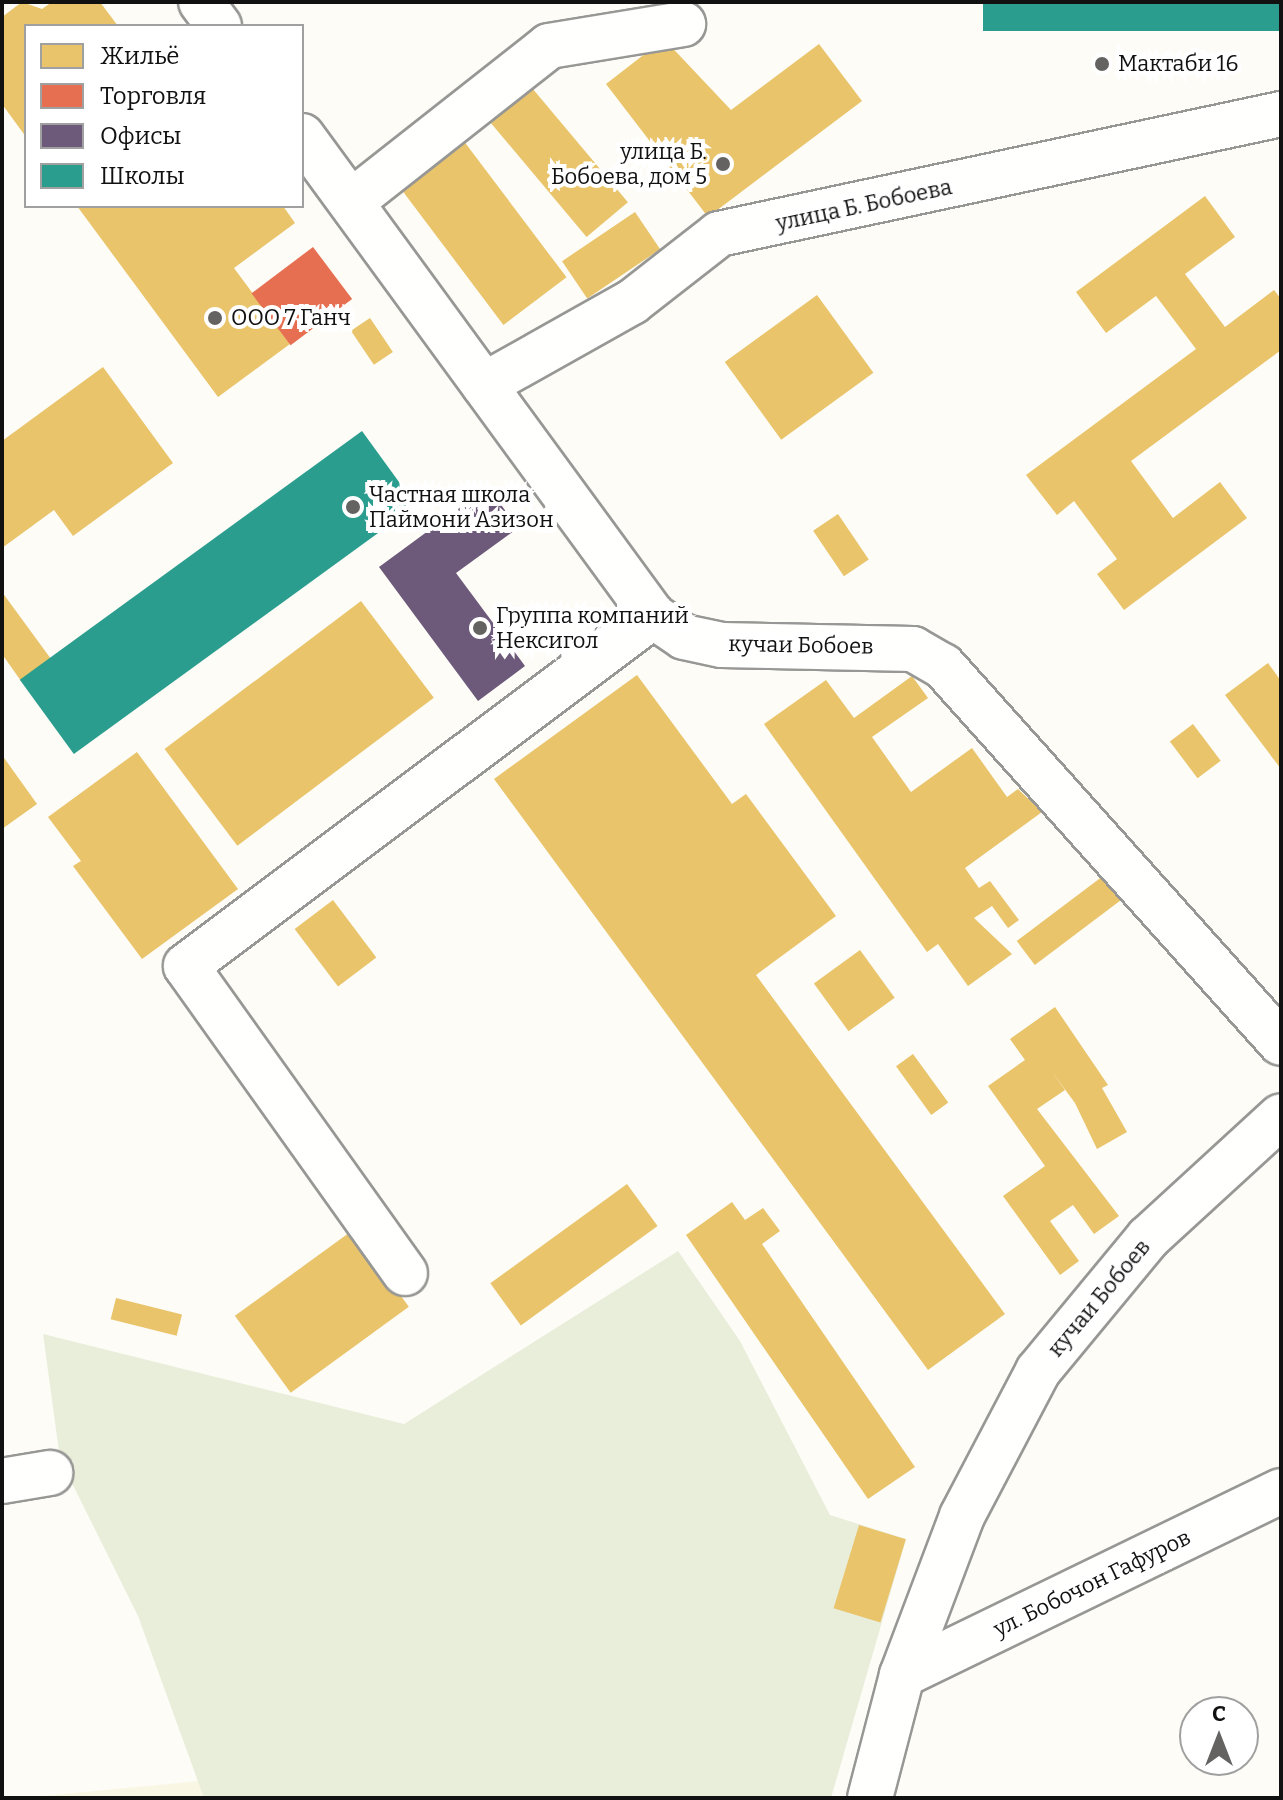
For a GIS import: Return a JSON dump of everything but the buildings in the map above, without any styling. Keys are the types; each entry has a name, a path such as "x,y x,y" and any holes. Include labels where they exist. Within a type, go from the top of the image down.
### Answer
{"street":[{"path":"201,2 218,24"},
{"path":"351,202 549,46 683,24"},
{"name":"улица Б. Бобоева","path":"484,385 632,302 719,234 1281,114"},
{"name":"кучаи Бобоев","path":"304,139 653,616 684,637 722,645 913,649 943,666 1281,1043"},
{"path":"405,1273 186,966 653,616"},
{"name":"кучаи Бобоев","path":"870,1798 902,1675 962,1516 1038,1371 1148,1238 1281,1116"},
{"path":"2,1481 50,1473"},
{"name":"ул. Бобочон Гафуров","path":"902,1675 1281,1491"}],"shaded area":[{"path":"199,1781 204,1798 23,1798"}],"green space":[{"path":"678,1251 740,1341 830,1515 906,1539 831,1798 204,1798 138,1616 60,1459 43,1334 404,1424"}],"place":[{"name":"Мактаби 16","path":"1102,64"},
{"name":"улица Б. Бобоева, дом 5","path":"723,164"},
{"name":"ООО 7 Ганч","path":"215,318"},
{"name":"Частная школа Паймони Азизон","path":"353,507"},
{"name":"Группа компаний Нексигол","path":"480,628"}]}
